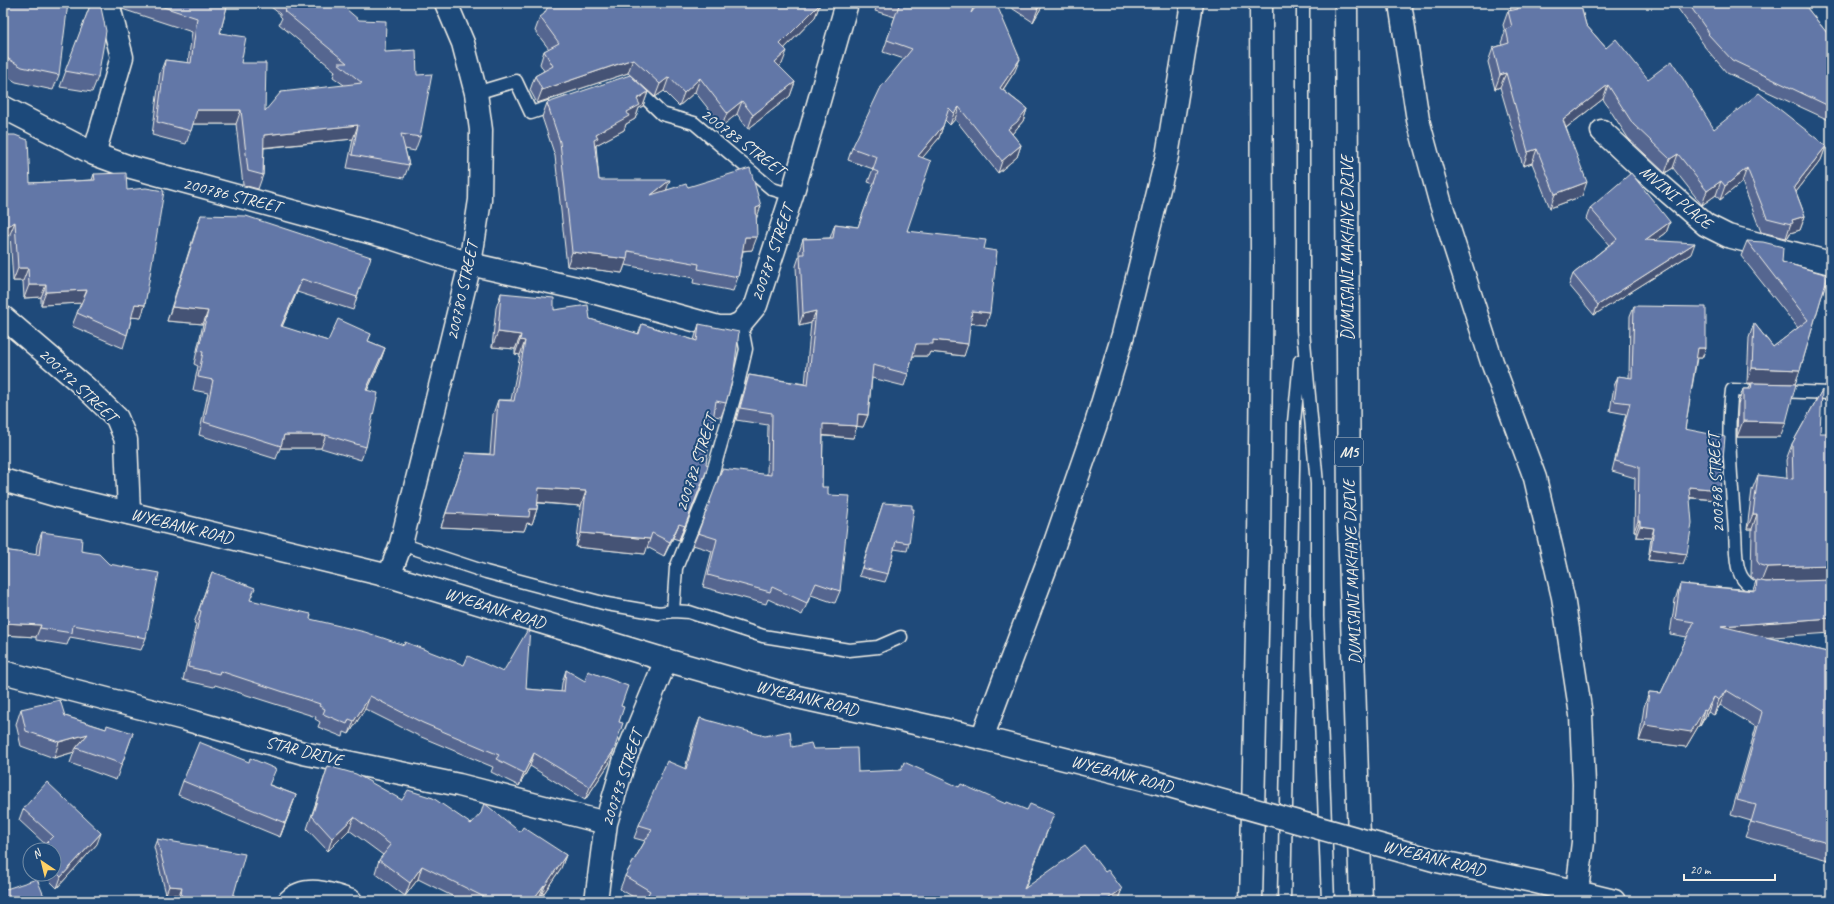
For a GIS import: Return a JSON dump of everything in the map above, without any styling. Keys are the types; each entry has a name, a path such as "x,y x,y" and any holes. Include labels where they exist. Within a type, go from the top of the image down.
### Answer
{"street":[{"path":"94,154 122,57 108,3"},
{"name":"200780 STREET","path":"389,576 401,544 470,264 480,200 481,130 476,93 463,43 446,3"},
{"name":"200781 STREET","path":"741,323 756,305 792,195 847,3"},
{"path":"982,738 1052,551 1095,427 1123,335 1167,156 1192,3"},
{"path":"1251,901 1259,542 1262,282 1260,3"},
{"name":"DUMISANI MAKHAYE DRIVE","path":"1346,3 1349,523 1361,901"},
{"path":"1400,3 1418,120 1440,201 1492,362 1535,478 1563,597 1582,723 1584,784 1583,842 1577,891"},
{"name":"200786 STREET","path":"3,107 94,154 173,180 314,216 394,239 470,264"},
{"name":"MVINI PLACE","path":"1602,131 1651,177 1706,225 1734,238 1831,263"},
{"path":"470,264 585,290 719,327 732,327 741,323"},
{"name":"200792 STREET","path":"3,317 89,391 117,418 126,440 129,513"},
{"name":"WYEBANK ROAD","path":"3,480 58,496 389,576 666,660 793,696 982,738 1155,782 1437,861 1577,891 1614,901"},
{"name":"200793 STREET","path":"596,901 606,823 625,759 666,660"},
{"name":"STAR DRIVE","path":"3,672 184,719 303,753 459,784 606,823"},
{"path":"289,901 301,894 313,891 325,892 350,901"}],"lane":[{"path":"1303,3 1303,330 1317,484 1317,616 1328,901"},
{"name":"200783 STREET","path":"627,80 662,114 694,123 772,189 792,195"},
{"path":"476,93 516,81 531,113 575,98"},
{"name":"200782 STREET","path":"673,611 676,568 708,489 737,388 746,350 741,323"},
{"path":"1284,901 1294,422 1303,330"},
{"name":"200768 STREET","path":"1783,589 1760,590 1750,587 1739,572 1731,472 1729,413 1732,390 1831,393"},
{"path":"401,544 486,572 607,604 659,613 673,611 689,612 763,636 849,650 878,647 901,637"}],"building":[{"path":"3,3 68,3 59,75 22,67 3,57"},
{"path":"91,3 100,3 106,31 98,77 65,71"},
{"path":"151,3 228,3 220,33 246,37 241,63 266,63 265,111 281,92 362,83 338,63 347,63 284,11 289,6 285,3 339,3 359,20 386,21 385,52 416,50 417,75 432,74 420,137 401,134 409,165 352,155 358,125 264,135 263,175 248,171 241,110 197,110 191,131 157,122 165,60 191,63 197,18"},
{"path":"550,3 820,4 780,44 787,51 775,62 795,82 753,115 742,101 727,113 700,78 684,93 669,77 660,84 633,59 542,90 535,76 553,66 544,51 559,43 540,17 544,14"},
{"path":"892,3 975,3 971,13 979,3 996,3 1020,59 1000,88 1027,109 1017,122 1008,129 1021,145 1002,161 959,107 954,113 949,108 943,126 918,156 931,161 907,231 986,240 984,249 997,251 990,313 972,311 968,344 933,340 933,344 916,344 908,374 873,365 868,415 858,414 857,426 823,424 822,487 828,487 828,495 850,496 840,591 816,583 807,603 772,587 770,592 708,575 717,539 698,533 722,469 771,475 772,413 740,408 749,375 808,385 816,311 803,314 800,254 804,254 803,239 833,238 835,224 858,227 878,172 873,170 877,157 852,148 881,87 912,49 887,40 899,5"},
{"path":"1030,3 1041,3 1038,9"},
{"path":"1517,3 1580,3 1586,25 1606,48 1616,39 1648,79 1672,61 1714,129 1759,93 1826,146 1794,187 1805,216 1792,220 1793,223 1791,224 1767,218 1747,168 1725,186 1721,181 1707,191 1678,154 1670,159 1633,124 1608,85 1563,120 1587,182 1555,194 1537,149 1528,152 1506,73 1500,75 1493,48 1509,43 1506,29 1512,27 1508,11 1518,9"},
{"path":"1688,3 1803,3 1831,38 1831,107 1732,60 1708,34 1709,33"},
{"path":"630,75 648,92 637,99 640,105 627,112 629,116 596,134 598,138 594,140 599,180 670,180 651,195 686,184 688,187 750,168 761,206 756,208 757,237 745,237 738,277 698,269 699,264 628,251 627,259 572,252 560,142 547,103"},
{"path":"3,135 15,135 28,140 30,183 95,180 94,174 126,173 127,190 146,188 164,191 145,305 135,304 127,335 77,313 87,290 46,292 46,285 29,285 28,268 18,268 15,222 3,229"},
{"path":"1631,173 1670,222 1645,240 1695,243 1598,305 1573,274 1617,239 1590,208"},
{"path":"201,215 246,216 371,257 357,297 302,279 281,326 328,341 338,319 371,334 368,341 385,348 366,390 378,393 366,447 326,435 284,435 281,446 204,422 213,380 198,377 203,352 198,351 208,311 172,307"},
{"path":"1747,241 1763,242 1783,247 1782,262 1828,275 1800,370 1752,368 1754,323 1773,347 1808,320"},
{"path":"501,293 554,298 554,310 588,305 590,319 639,334 642,324 697,341 699,324 739,332 735,370 726,403 716,401 706,472 685,526 679,524 670,542 652,533 650,539 581,533 586,491 539,488 537,509 530,509 529,517 446,513 466,453 494,455 498,400 514,401 525,341 520,340 521,335 498,332"},
{"path":"1634,306 1706,307 1706,348 1698,348 1685,429 1725,437 1720,490 1689,487 1692,523 1687,554 1651,549 1654,528 1640,526 1640,521 1638,521 1639,467 1615,461 1630,403 1614,401 1618,376 1632,378"},
{"path":"1752,383 1796,384 1786,422 1743,421 1743,389 1751,389"},
{"path":"1822,390 1820,433 1831,433 1831,565 1767,567 1760,565 1757,561 1757,514 1753,514 1758,475 1793,479 1792,444"},
{"path":"883,503 912,505 912,509 914,509 909,543 896,541 888,574 862,568"},
{"path":"42,532 82,538 81,551 99,554 109,564 159,573 146,638 73,625 72,633 40,628 41,625 3,623 3,550 39,555"},
{"path":"212,572 255,588 250,600 311,614 310,619 365,632 404,645 405,642 464,665 468,656 503,672 530,626 526,689 564,692 566,670 585,681 588,671 628,686 621,706 624,707 619,722 623,723 614,750 590,787 534,753 524,773 496,759 499,755 423,723 370,696 354,721 349,719 347,724 323,714 325,709 319,706 320,704 220,671 219,674 188,667 201,611 199,610"},
{"path":"1757,580 1766,582 1831,580 1831,618 1721,626 1831,653 1831,844 1751,822 1756,805 1737,800 1762,712 1726,690 1719,700 1714,697 1706,711 1704,710 1691,732 1645,725 1649,692 1661,693 1694,622 1675,619 1680,584 1756,591"},
{"path":"60,700 65,716 106,729 107,725 133,733 122,764 76,748 88,734 59,742 26,731 21,709"},
{"path":"700,718 765,736 790,731 792,747 811,743 813,749 857,748 858,772 901,770 904,762 959,787 961,784 1006,804 1007,802 1027,810 1030,804 1054,814 1024,889 1085,846 1105,872 1108,870 1122,889 1105,901 644,901 650,891 625,876 652,829 639,825 667,761 686,769"},
{"path":"199,742 249,762 250,758 276,769 269,785 296,795 285,823 183,781"},
{"path":"328,766 356,774 402,800 408,790 433,798 471,824 481,813 484,803 520,832 523,827 566,855 545,886 544,885 532,901 492,901 422,866 410,883 379,860 391,845 354,817 332,838 312,816"},
{"path":"47,782 101,833 62,876 62,842 47,842 53,836 23,809"},
{"path":"157,839 245,854 232,901 218,901 181,896 182,887 169,886"},
{"path":"28,882 38,882 46,901 3,901 3,890"}]}
